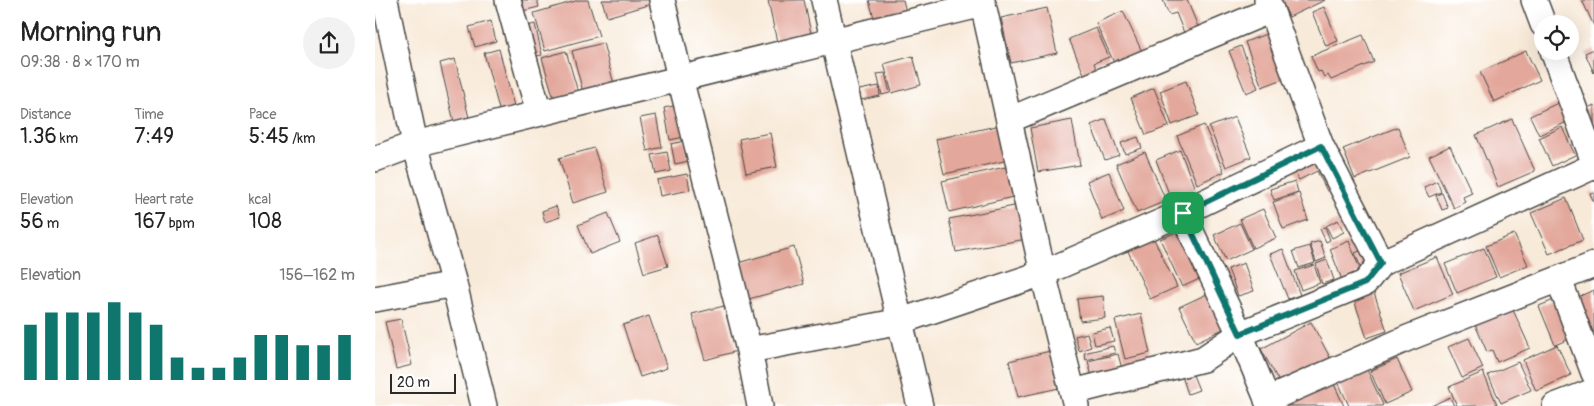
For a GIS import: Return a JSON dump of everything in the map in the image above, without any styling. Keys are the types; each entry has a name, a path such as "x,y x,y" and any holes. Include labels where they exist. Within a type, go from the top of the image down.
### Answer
{"street":[{"path":"385,0 415,144 454,284 485,406"},
{"path":"508,0 539,113"},
{"path":"662,0 749,350 760,406"},
{"path":"824,0 921,406"},
{"path":"1534,0 1540,15"},
{"path":"375,159 415,144 982,2 1043,273 1075,399 1203,359 1240,334 1365,283 1381,263 1594,166"},
{"path":"1009,120 1269,5 1321,146 1381,263"},
{"path":"1556,60 1594,162"},
{"path":"749,350 901,321 1043,273 1183,213 1321,146"},
{"path":"1183,213 1240,334 1269,403 1408,338 1594,265"},
{"path":"1559,280 1594,373"},
{"path":"375,299 454,284"},
{"path":"1555,406 1594,391"}],"building":[{"path":"511,0 537,0 539,7 514,13"},
{"path":"579,0 588,0 599,36 545,51 534,13"},
{"path":"602,0 650,0 651,4 607,17"},
{"path":"804,0 813,43 779,51 768,1"},
{"path":"869,0 903,0 907,16 876,25"},
{"path":"1163,0 1187,0 1201,34 1187,40 1176,13 1169,15"},
{"path":"1281,0 1325,0 1289,17"},
{"path":"1582,0 1594,0 1594,26"},
{"path":"1324,7 1338,41 1326,46 1312,12"},
{"path":"1047,8 1057,53 1011,63 1001,18"},
{"path":"1123,11 1143,54 1116,67 1096,23"},
{"path":"491,21 496,41 475,47 469,27"},
{"path":"535,24 542,55 526,58 519,28"},
{"path":"1096,28 1109,57 1094,63 1099,76 1087,81 1069,39"},
{"path":"1274,31 1291,76 1262,87 1245,42"},
{"path":"1363,35 1374,62 1331,80 1328,75 1324,77 1321,71 1318,72 1311,56"},
{"path":"603,43 614,84 583,92 572,51"},
{"path":"1241,46 1258,88 1246,93 1229,51"},
{"path":"499,49 515,110 500,113 484,53"},
{"path":"1594,49 1594,73 1585,53"},
{"path":"566,51 578,92 554,99 542,58"},
{"path":"1526,51 1540,80 1494,102 1480,72"},
{"path":"913,56 921,85 892,93 884,64"},
{"path":"455,59 470,122 455,126 440,63"},
{"path":"885,73 890,93 882,95 877,74"},
{"path":"1186,81 1199,115 1172,125 1160,91"},
{"path":"879,86 880,96 861,100 859,90"},
{"path":"1154,88 1169,126 1146,135 1131,98"},
{"path":"1560,102 1569,121 1539,135 1530,116"},
{"path":"678,105 684,137 670,140 664,108"},
{"path":"1594,105 1594,148 1577,113"},
{"path":"656,115 662,147 647,151 640,118"},
{"path":"1235,117 1251,157 1226,167 1209,127"},
{"path":"1106,119 1119,155 1105,160 1091,125"},
{"path":"1512,119 1535,171 1498,187 1476,135"},
{"path":"1072,120 1080,165 1038,172 1030,128"},
{"path":"1001,125 1009,160 944,174 936,139"},
{"path":"1204,125 1224,172 1197,184 1177,136"},
{"path":"1398,127 1410,157 1355,179 1343,149"},
{"path":"1562,127 1575,155 1552,166 1539,138"},
{"path":"770,133 777,167 746,173 739,139"},
{"path":"1138,137 1142,148 1125,154 1121,143"},
{"path":"685,141 689,161 675,164 671,144"},
{"path":"1450,146 1472,193 1463,197 1465,202 1454,208 1429,156"},
{"path":"594,148 608,192 573,203 559,158"},
{"path":"1180,150 1195,189 1171,199 1156,160"},
{"path":"667,152 671,171 656,174 652,155"},
{"path":"1145,152 1166,201 1137,213 1116,164"},
{"path":"1318,154 1335,187 1327,191 1317,171 1299,180 1292,168"},
{"path":"1010,166 1017,196 949,212 942,181"},
{"path":"1109,172 1124,211 1102,220 1087,181"},
{"path":"687,174 690,190 660,196 657,180"},
{"path":"1295,181 1298,192 1274,200 1270,189"},
{"path":"1437,181 1441,192 1429,197 1424,187"},
{"path":"1594,192 1594,203 1590,193"},
{"path":"1299,193 1308,220 1283,229 1273,202"},
{"path":"1442,193 1448,208 1442,210 1436,195"},
{"path":"1566,198 1583,240 1549,254 1531,213"},
{"path":"1019,205 1026,239 956,252 949,219"},
{"path":"556,206 560,217 545,222 542,211"},
{"path":"1263,209 1276,238 1253,248 1240,219"},
{"path":"608,213 620,242 590,254 578,225"},
{"path":"1338,220 1344,232 1332,238 1326,226"},
{"path":"1240,223 1252,249 1226,261 1214,235"},
{"path":"1325,227 1330,240 1326,242 1320,229"},
{"path":"1184,229 1206,276 1182,287 1160,239"},
{"path":"1514,234 1528,265 1499,277 1486,246"},
{"path":"658,235 668,266 644,273 635,243"},
{"path":"1153,237 1177,287 1150,299 1127,249"},
{"path":"1320,241 1326,258 1316,262 1310,244"},
{"path":"1349,241 1361,272 1342,280 1330,249"},
{"path":"1310,246 1315,263 1299,268 1293,251"},
{"path":"794,247 804,284 745,300 734,264"},
{"path":"1484,248 1496,277 1457,293 1445,264"},
{"path":"1283,249 1300,295 1288,299 1270,254"},
{"path":"1362,250 1370,270 1363,273 1355,253"},
{"path":"1437,257 1453,294 1414,311 1398,273"},
{"path":"1327,260 1334,280 1322,284 1316,264"},
{"path":"1244,263 1254,291 1238,296 1228,269"},
{"path":"1314,265 1320,283 1301,290 1295,271"},
{"path":"1373,290 1387,331 1367,338 1353,297"},
{"path":"1594,290 1594,332 1587,335 1573,299"},
{"path":"1207,294 1223,329 1196,342 1179,307"},
{"path":"1103,296 1105,318 1080,321 1077,299"},
{"path":"1559,298 1574,337 1555,345 1539,306"},
{"path":"1510,303 1530,348 1497,362 1492,350 1487,352 1473,320"},
{"path":"724,306 737,351 705,360 692,314"},
{"path":"1141,314 1150,353 1125,359 1115,320"},
{"path":"649,316 667,368 640,377 623,325"},
{"path":"401,319 412,365 396,369 385,322"},
{"path":"1311,322 1333,363 1283,389 1261,349"},
{"path":"1110,328 1114,341 1095,345 1092,332"},
{"path":"1087,333 1091,347 1079,351 1075,336"},
{"path":"1469,338 1483,368 1462,378 1448,347"},
{"path":"1557,345 1571,375 1536,391 1523,360"},
{"path":"1113,346 1115,353 1086,360 1084,353"},
{"path":"1050,351 1059,388 1018,397 1009,361"},
{"path":"1118,354 1122,369 1092,377 1088,361"},
{"path":"1397,359 1412,392 1385,404 1370,371"},
{"path":"1518,362 1531,390 1501,403 1488,375"},
{"path":"1364,363 1382,406 1349,406 1335,375"},
{"path":"1191,370 1199,390 1188,394 1181,373"},
{"path":"1483,372 1497,404 1493,406 1457,406 1449,387"},
{"path":"1333,382 1344,406 1279,406"},
{"path":"1450,397 1454,406 1431,406"}],"route":[{"path":"1321,146 1381,263 1365,283 1240,334 1183,213 1321,146"}]}
